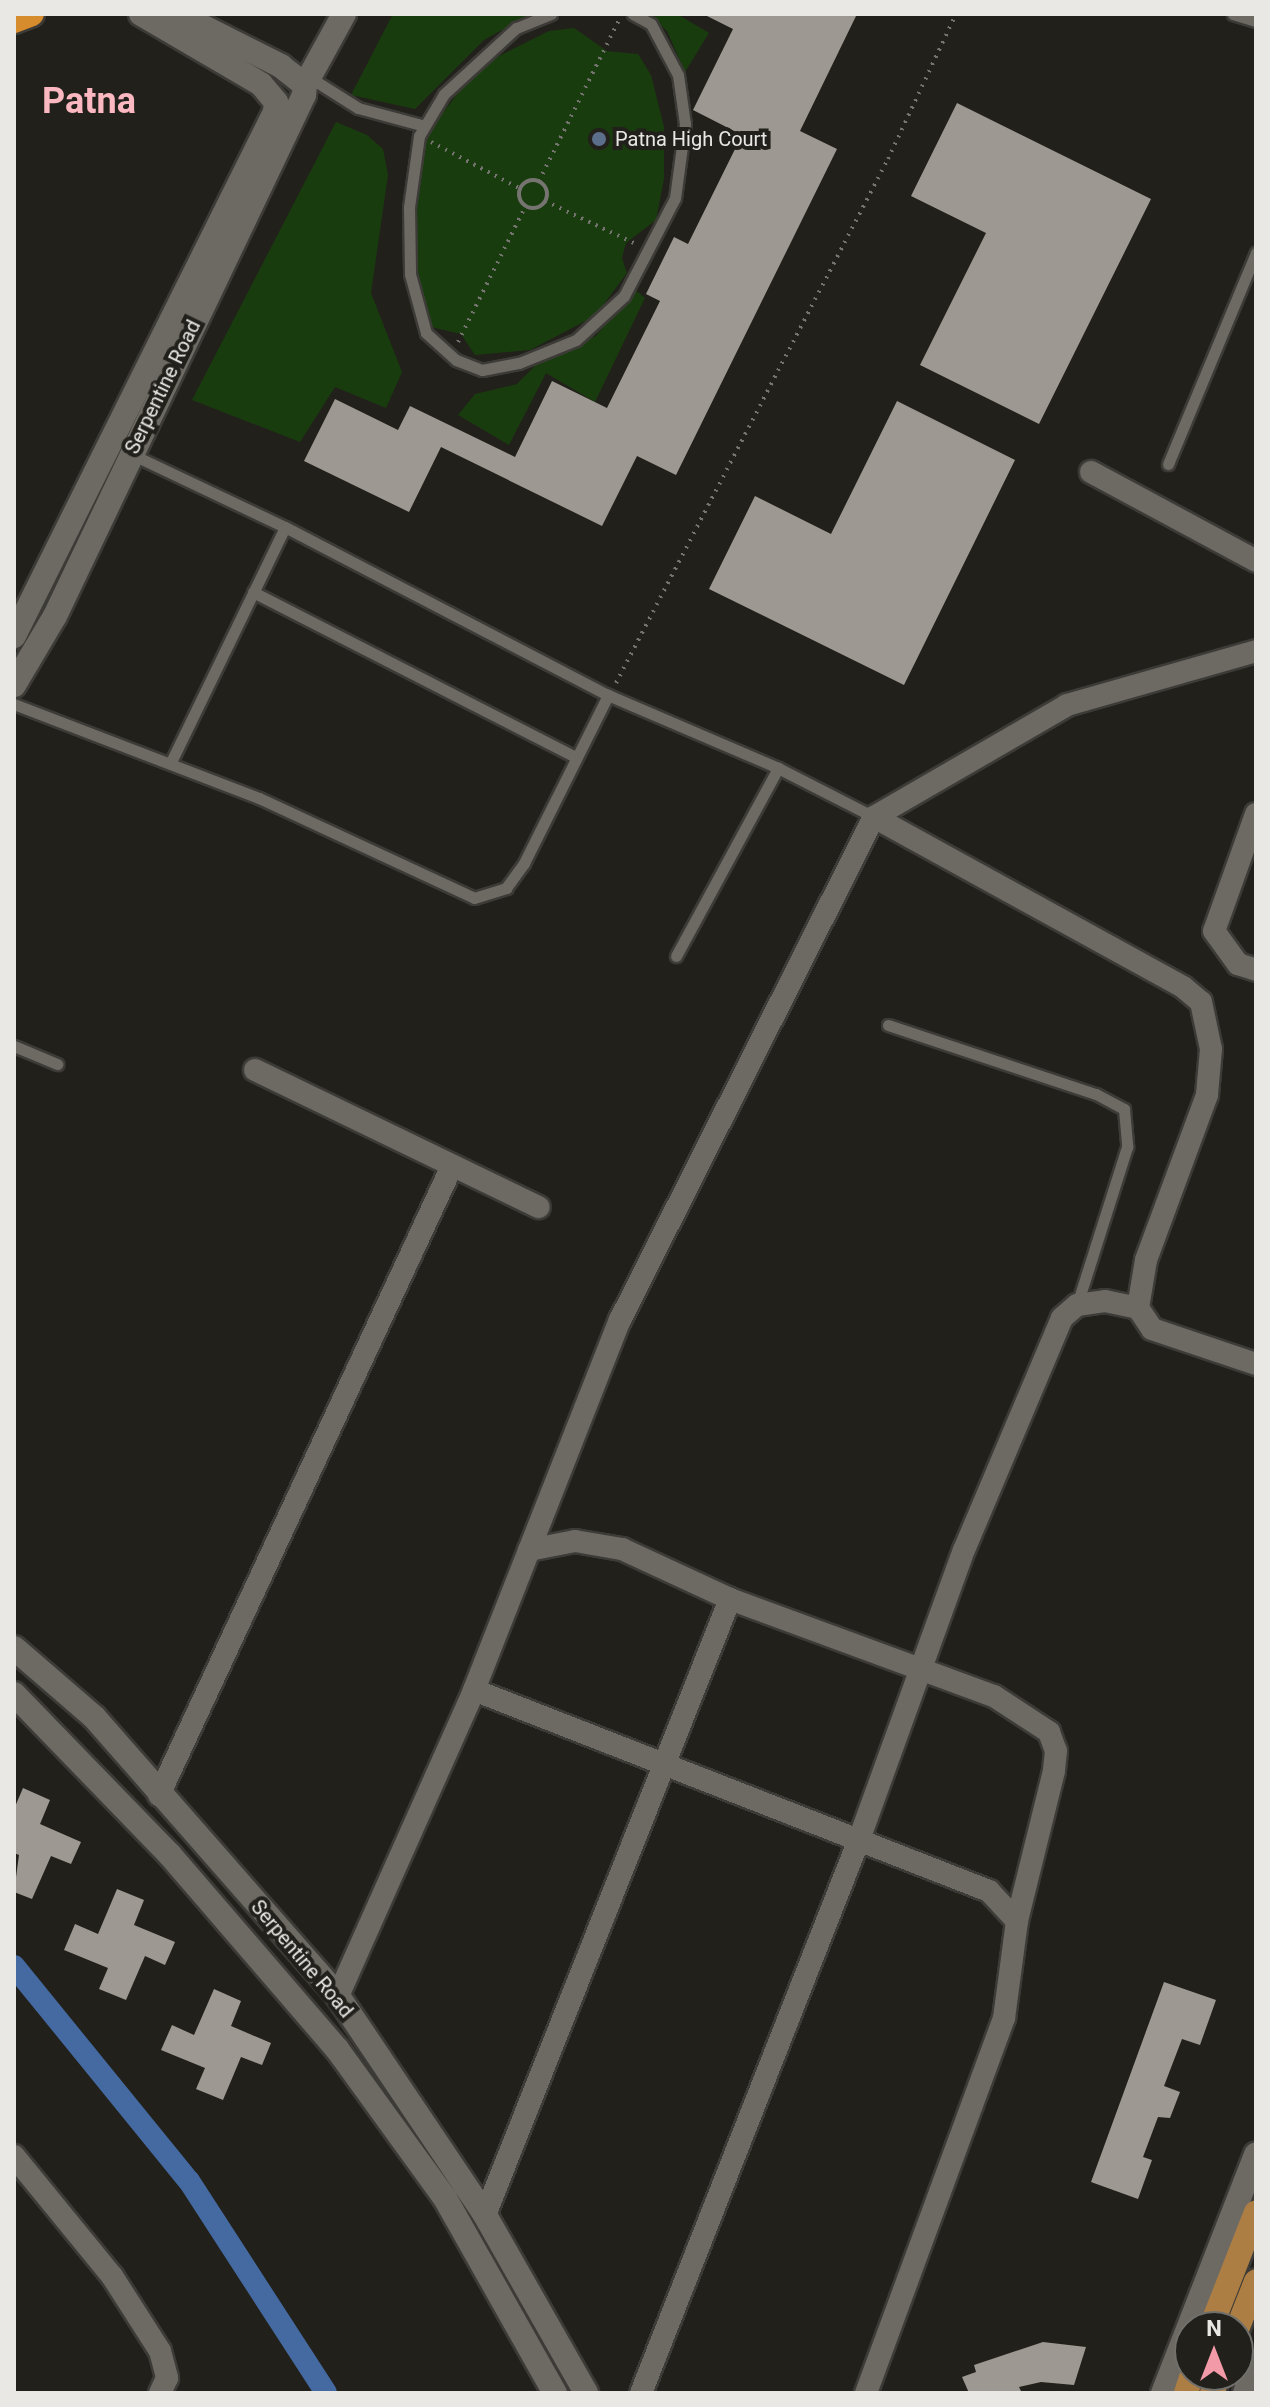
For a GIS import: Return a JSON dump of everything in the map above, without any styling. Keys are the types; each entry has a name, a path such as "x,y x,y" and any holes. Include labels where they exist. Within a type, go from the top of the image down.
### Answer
{"highway":[{"path":"14,21 32,14"}],"main road":[{"path":"1217,2311 1256,2212"},
{"path":"1244,2311 1256,2281"}],"street":[{"path":"14,636 120,450 276,102 261,84 141,14"},
{"path":"178,14 307,81"},
{"name":"Serpentine Road","path":"14,685 55,616 120,450 344,14"},
{"path":"1091,472 1256,561"},
{"path":"338,1996 474,1690 620,1320 874,817 1067,705 1256,651"},
{"path":"1256,814 1214,931 1221,948 1238,964 1256,970"},
{"path":"874,817 1183,987 1201,1002 1211,1049 1207,1095 1146,1260 1138,1308 1152,1329 1256,1364"},
{"path":"255,1070 539,1207"},
{"path":"159,1795 452,1166"},
{"path":"641,2393 860,1837 925,1667 964,1550 1062,1318 1077,1305 1105,1301 1138,1308"},
{"path":"529,1550 575,1541 610,1546 730,1599 925,1667 1025,1712 1049,1732 1056,1751 1054,1771 1017,1921 1006,2006 992,2059 866,2393"},
{"path":"485,2215 730,1599"},
{"name":"Serpentine Road","path":"14,1648 94,1717 159,1795 338,1996 485,2215 586,2393"},
{"path":"474,1690 860,1837 989,1891 1017,1921"},
{"path":"14,1694 170,1855 337,2049 468,2234 555,2393"},
{"path":"1163,2393 1256,2154"},
{"path":"16,2161 104,2264 160,2351 167,2378 160,2393"},
{"path":"1245,2393 1256,2364"}],"lane":[{"path":"551,14 516,28 444,94 422,131 409,207 410,274 426,333 452,355 482,370 519,363 576,340 624,296 651,251 675,198 685,124 678,75 651,24 633,14"},
{"path":"1233,14 1256,21"},
{"path":"307,81 358,108 422,131"},
{"path":"1168,464 1256,253"},
{"path":"120,450 285,527 608,695 778,768 874,817"},
{"path":"171,762 285,527"},
{"path":"253,592 575,757"},
{"path":"14,704 171,762 474,898 506,888 608,695"},
{"path":"676,956 778,768"},
{"path":"888,1025 1096,1094 1124,1109 1127,1147 1077,1305"},
{"path":"14,1046 57,1064"}],"path":[{"path":"539,181 622,14"},
{"path":"608,695 638,646 881,173 956,14"},
{"path":"422,131 519,188 525,207 452,355"},
{"path":"519,188 528,180 539,181 547,191 545,201 535,208 525,207"},
{"path":"545,201 651,251"}],"green space":[{"path":"393,14 531,14 484,40 415,109 351,95"},
{"path":"656,14 677,14 709,33 685,72 667,31 654,19"},
{"path":"574,28 607,51 638,54 651,75 664,127 664,179 656,220 626,243 622,258 627,273 595,316 530,350 475,355 461,334 431,327 421,300 411,224 421,141 468,80 497,57 549,31"},
{"path":"336,122 367,135 383,149 388,175 371,293 402,372 386,408 335,387 300,442 192,400"},
{"path":"634,289 645,298 595,402 546,373 509,445 458,415 475,394 517,384 540,361 596,336"}],"building":[{"path":"703,14 857,14 800,131 837,149 676,475 637,456 602,526 441,447 409,512 304,461 335,399 398,430 410,406 515,457 552,381 607,408 660,301 646,294 674,237 688,244 742,135 693,110 733,29"},
{"path":"957,103 1151,199 1039,424 920,365 986,233 911,196"},
{"path":"897,401 1015,460 904,685 709,589 755,496 831,534"},
{"path":"23,1788 50,1800 40,1824 81,1842 71,1864 51,1856 32,1899 14,1892 19,1855 14,1853 14,1809"},
{"path":"117,1889 144,1900 134,1925 175,1942 165,1965 145,1956 126,2000 99,1989 108,1968 64,1950 75,1924 98,1934"},
{"path":"1164,1982 1216,2000 1200,2045 1182,2039 1164,2086 1180,2092 1170,2118 1158,2117 1143,2157 1152,2160 1138,2199 1091,2182"},
{"path":"214,1989 241,2001 231,2026 271,2043 262,2065 241,2057 223,2100 196,2089 205,2068 161,2050 172,2025 194,2035"},
{"path":"1043,2342 1086,2347 1074,2385 1041,2382 1019,2387 1022,2393 969,2393 962,2377 976,2372 974,2365"}],"waterway":[{"path":"14,1966 189,2181 326,2393"}],"place":[{"name":"Patna High Court","path":"599,139"}],"district":[{"name":"Patna","path":"89,102"}]}
